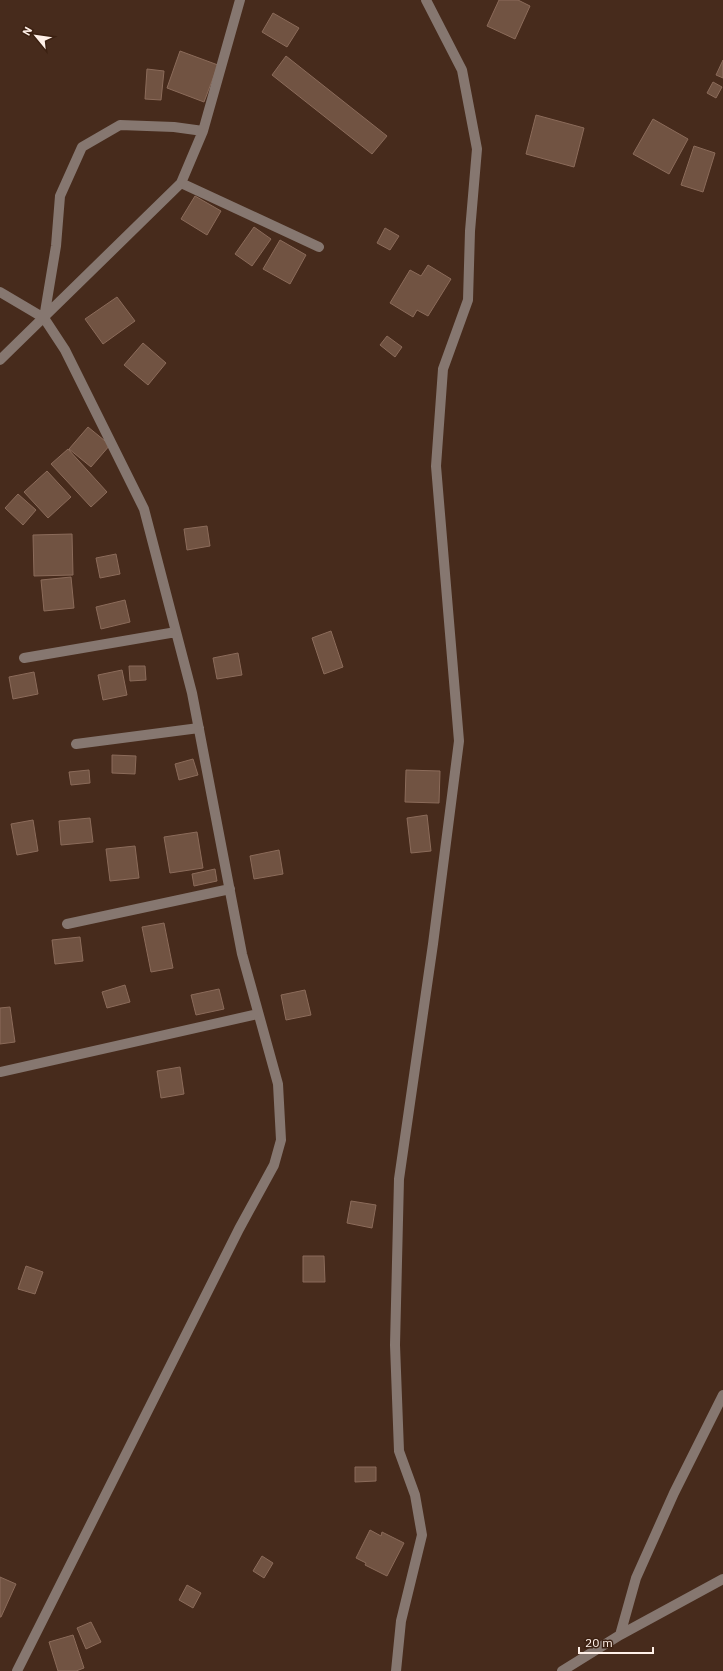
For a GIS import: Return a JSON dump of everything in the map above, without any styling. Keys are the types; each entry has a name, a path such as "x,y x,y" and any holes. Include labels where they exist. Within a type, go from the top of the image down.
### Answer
{"street":[{"path":"0,360 181,183 203,131 240,0"},
{"path":"396,1671 401,1622 422,1535 414,1495 399,1451 395,1345 399,1179 433,944 459,741 436,466 443,369 468,300 470,231 477,150 462,70 426,0"},
{"path":"44,318 56,246 60,196 82,147 120,125 174,127 203,131"},
{"path":"181,183 319,247"},
{"path":"0,292 44,318 65,350 144,509 192,693 242,954 278,1084 281,1140 274,1165 239,1229 17,1671"},
{"path":"24,658 176,632"},
{"path":"76,744 199,728"},
{"path":"67,924 230,889"},
{"path":"0,1072 258,1014"},
{"path":"620,1635 636,1578 674,1494 723,1395"},
{"path":"562,1671 620,1635 723,1579"}],"building":[{"path":"499,0 518,0 530,6 515,39 487,26"},
{"path":"273,13 299,28 287,47 262,32"},
{"path":"180,51 218,65 204,102 167,88"},
{"path":"286,56 387,136 372,154 272,75"},
{"path":"723,60 723,78 716,75"},
{"path":"147,69 164,71 161,100 145,99"},
{"path":"713,82 722,87 716,98 707,93"},
{"path":"536,115 584,128 574,167 526,154"},
{"path":"653,119 688,139 669,174 633,154"},
{"path":"694,146 715,153 703,192 681,185"},
{"path":"195,196 221,211 207,235 181,219"},
{"path":"254,227 271,239 252,266 235,254"},
{"path":"385,228 399,236 390,250 377,243"},
{"path":"280,240 306,255 290,284 263,269"},
{"path":"428,265 451,279 428,316 417,310 413,317 390,303 410,270 421,276"},
{"path":"117,297 135,321 103,344 85,319"},
{"path":"387,336 402,347 395,357 380,345"},
{"path":"143,343 166,363 148,385 124,365"},
{"path":"88,427 110,445 91,467 69,449"},
{"path":"68,449 107,492 91,507 51,464"},
{"path":"47,471 71,497 48,518 24,492"},
{"path":"18,494 36,510 23,525 5,508"},
{"path":"207,526 210,546 187,550 184,529"},
{"path":"72,534 73,575 34,576 33,535"},
{"path":"116,554 120,574 100,578 96,558"},
{"path":"71,577 74,608 44,611 41,580"},
{"path":"125,600 130,622 101,629 96,607"},
{"path":"331,631 343,667 324,674 312,638"},
{"path":"238,653 242,675 217,679 213,658"},
{"path":"129,666 145,666 146,680 130,681"},
{"path":"122,670 127,695 103,700 98,675"},
{"path":"34,672 38,694 13,699 9,677"},
{"path":"112,755 136,756 135,774 112,773"},
{"path":"193,759 198,775 179,780 175,764"},
{"path":"89,770 90,783 71,785 69,772"},
{"path":"406,770 440,771 439,803 405,802"},
{"path":"427,815 431,851 411,853 407,818"},
{"path":"90,818 93,842 61,845 59,821"},
{"path":"33,820 38,851 17,855 11,824"},
{"path":"197,832 203,868 170,873 164,837"},
{"path":"135,846 139,878 110,881 106,849"},
{"path":"279,850 283,874 254,879 250,856"},
{"path":"215,869 217,881 194,886 192,874"},
{"path":"164,923 173,968 151,972 142,927"},
{"path":"80,937 83,961 55,964 52,940"},
{"path":"125,985 130,1002 107,1008 102,992"},
{"path":"219,989 224,1009 196,1015 191,995"},
{"path":"305,990 311,1015 286,1020 281,995"},
{"path":"10,1007 15,1042 0,1044 0,1008"},
{"path":"180,1067 184,1094 161,1098 157,1071"},
{"path":"351,1201 376,1205 372,1228 347,1223"},
{"path":"303,1256 324,1256 325,1282 303,1282"},
{"path":"26,1266 43,1272 35,1294 18,1289"},
{"path":"355,1467 376,1467 376,1481 355,1482"},
{"path":"370,1530 381,1536 382,1532 404,1543 387,1576 365,1565 366,1563 356,1558"},
{"path":"262,1556 273,1563 264,1578 253,1571"},
{"path":"0,1577 16,1584 1,1617 0,1617"},
{"path":"187,1585 201,1593 193,1608 179,1600"},
{"path":"91,1622 101,1642 86,1649 77,1628"},
{"path":"73,1635 84,1668 76,1671 58,1671 49,1642"}]}
